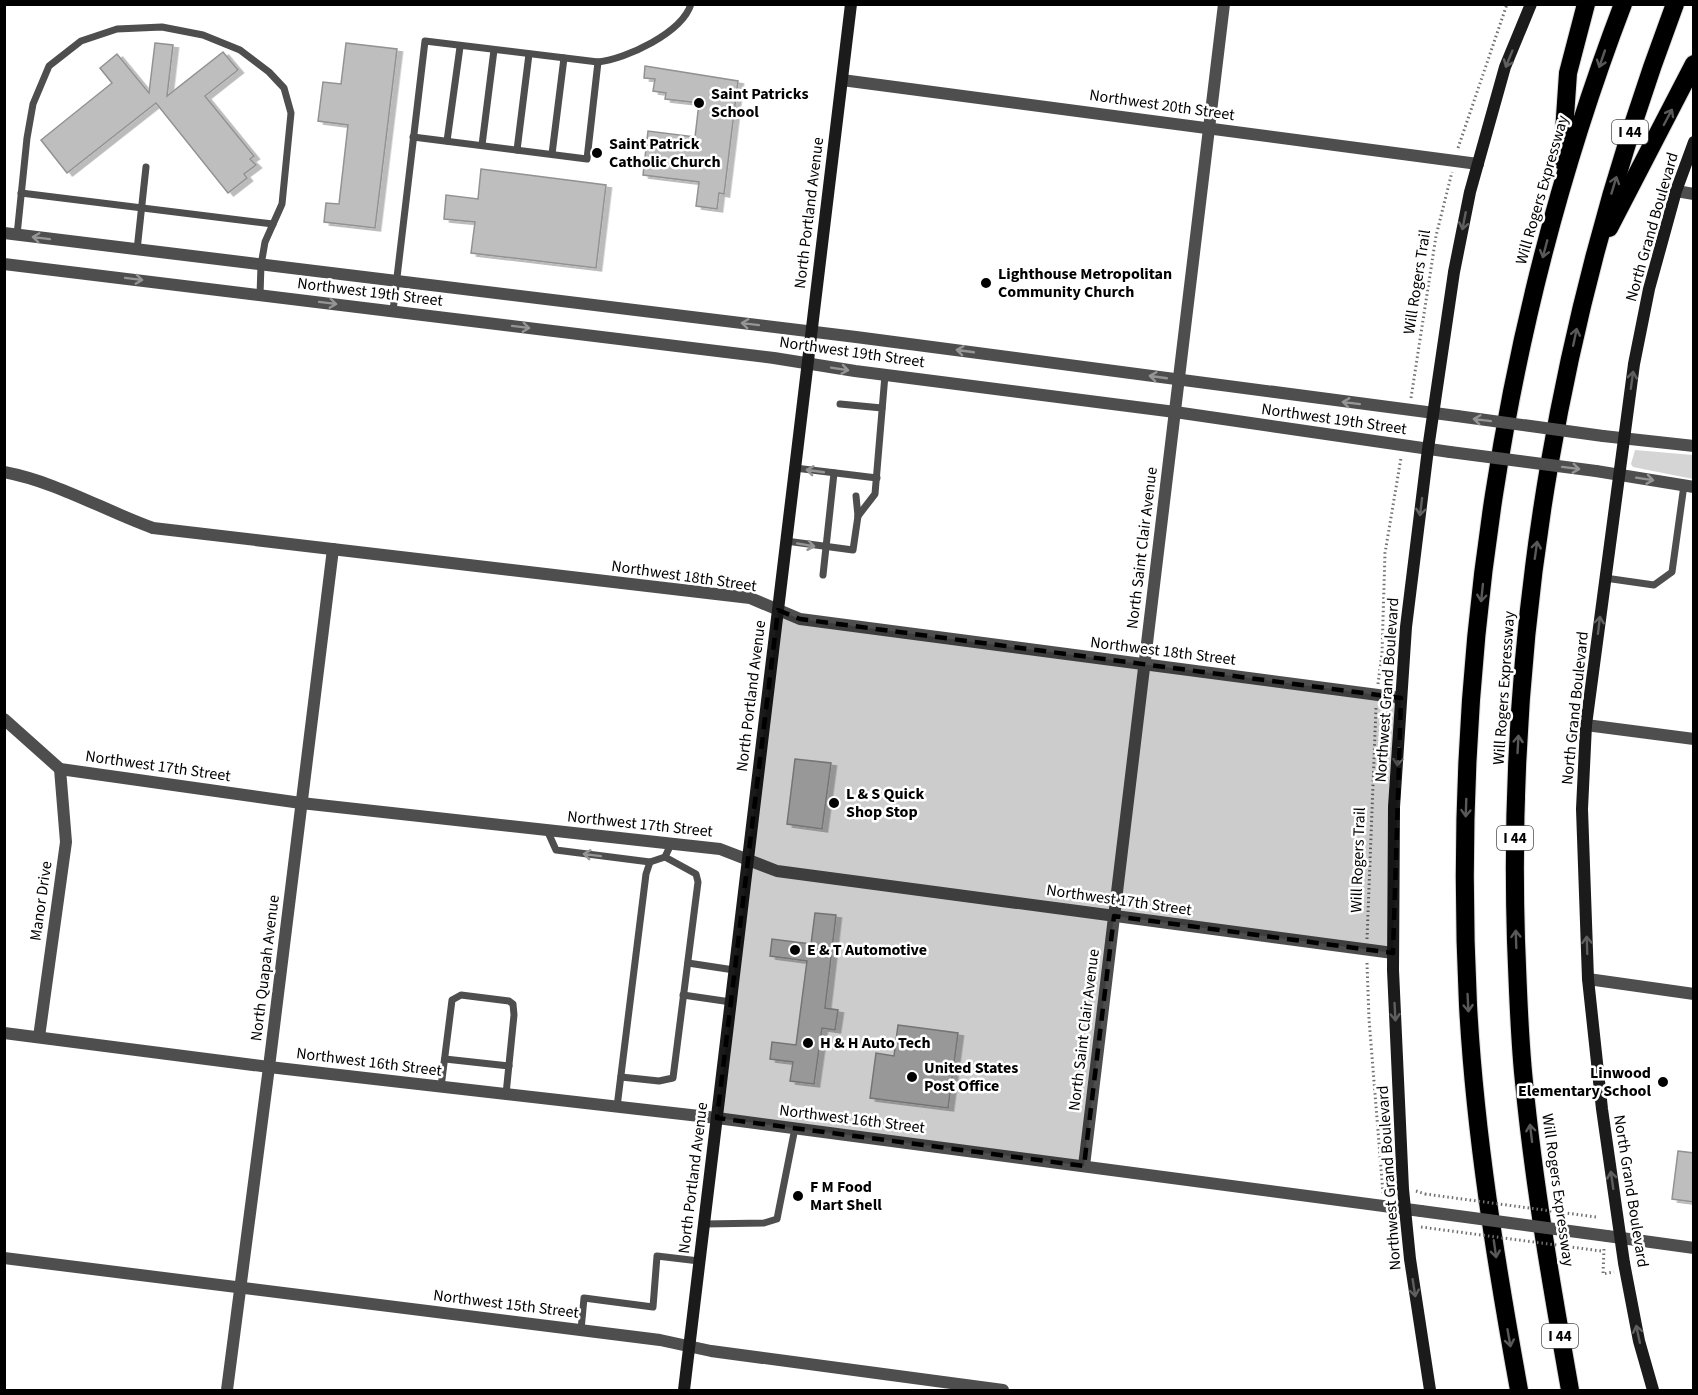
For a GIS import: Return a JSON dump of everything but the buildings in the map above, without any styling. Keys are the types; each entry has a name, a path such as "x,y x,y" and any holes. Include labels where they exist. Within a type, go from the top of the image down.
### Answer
{"highway":[{"path":"1560,192 1568,73 1586,4"},
{"name":"Will Rogers Expressway","path":"1519,1390 1502,1294 1477,1119 1468,1007 1465,903 1469,737 1476,647 1497,472 1520,352 1560,192 1582,118 1623,4"},
{"name":"Will Rogers Expressway","path":"1570,1390 1551,1282 1524,1082 1518,988 1515,822 1524,653 1544,496 1558,415 1592,262 1633,121 1675,4"},
{"path":"1592,262 1694,64"}],"main road":[{"name":"North Portland Avenue","path":"684,1390 851,4"},
{"name":"Northwest Grand Boulevard","path":"1430,1390 1410,1259 1405,1209 1393,953 1394,807 1406,627 1433,413 1454,272 1470,192 1505,68 1531,4"},
{"name":"North Grand Boulevard","path":"1653,1390 1614,1237 1588,979 1582,809 1586,725 1634,364 1649,289 1676,191 1694,142"}],"street":[{"name":"North Saint Clair Avenue","path":"1084,1166 1224,4"},
{"name":"Northwest 20th Street","path":"842,80 1478,164"},
{"path":"1676,191 1694,194"},
{"name":"Northwest 19th Street","path":"11,234 812,332 1694,446"},
{"name":"Northwest 19th Street","path":"4,264 774,358 885,375 1175,412 1689,486"},
{"name":"Northwest 18th Street","path":"4,472 63,489 118,515 153,528 750,598 800,619 1401,698"},
{"name":"North Quapah Avenue","path":"227,1390 333,549"},
{"name":"Northwest 17th Street","path":"4,719 60,769 302,803 720,849 777,871 1393,953"},
{"path":"1586,725 1694,739"},
{"name":"Manor Drive","path":"39,1037 66,842 60,769"},
{"path":"1588,979 1694,994"},
{"name":"Northwest 16th Street","path":"4,1033 269,1067 717,1118 1694,1248"},
{"name":"Northwest 15th Street","path":"4,1258 660,1340 723,1353 1003,1390"}],"lane":[{"path":"393,311 425,41 598,62 615,60 665,34 689,12 691,4"},
{"path":"11,234 21,193 33,104 49,66 81,41 117,29 162,27 203,35 240,50 269,72 284,88 291,113 282,204 266,242 261,265 260,295"},
{"path":"447,141 460,47"},
{"path":"482,145 494,50"},
{"path":"517,150 529,54"},
{"path":"552,154 564,58"},
{"path":"413,137 587,159 598,62"},
{"path":"137,250 146,167"},
{"path":"21,193 273,224"},
{"path":"858,516 875,494 885,375"},
{"path":"840,404 882,408"},
{"path":"795,468 877,478"},
{"path":"823,575 834,473"},
{"path":"857,485 858,476"},
{"path":"867,477 867,487"},
{"path":"1605,578 1654,585 1672,572 1689,486"},
{"path":"786,541 853,550 858,516 856,496"},
{"path":"858,516 866,498"},
{"path":"547,830 556,850 650,862 665,857 671,844"},
{"path":"621,1077 659,1082 673,1078 698,882 696,874 665,857"},
{"path":"617,1107 646,874 650,862"},
{"path":"688,963 735,970"},
{"path":"441,1087 452,1000 461,995 509,1001 513,1004 514,1015 506,1094"},
{"path":"683,995 731,1002"},
{"path":"444,1059 509,1066"},
{"path":"704,1224 764,1223 777,1219 795,1128"},
{"path":"581,1330 584,1298 653,1307 657,1257 699,1261"}],"path":[{"path":"1460,138 1507,4"},
{"name":"Will Rogers Trail","path":"1412,392 1436,236 1450,178"},
{"path":"1380,670 1385,553 1400,466"},
{"name":"Will Rogers Trail","path":"1367,930 1376,718"},
{"path":"1367,974 1382,1184"},
{"path":"1425,1194 1596,1217"},
{"path":"1421,1227 1605,1253 1603,1274 1620,1272"}],"highlighted area":[{"path":"778,610 800,619 1401,698 1393,953 1114,916 1084,1166 717,1118"}],"shaded area":[{"path":"1635,450 1693,455 1693,479 1633,467 1631,464"}],"place":[{"name":"Saint Patricks School","path":"699,103"},
{"name":"Saint Patrick Catholic Church","path":"597,153"},
{"name":"Lighthouse Metropolitan Community Church","path":"986,283"},
{"name":"L & S Quick Shop Stop","path":"834,803"},
{"name":"E & T Automotive","path":"795,950"},
{"name":"H & H Auto Tech","path":"808,1043"},
{"name":"United States Post Office","path":"912,1077"},
{"name":"Linwood Elementary School","path":"1663,1082"},
{"name":"F M Food Mart Shell","path":"798,1196"}]}
